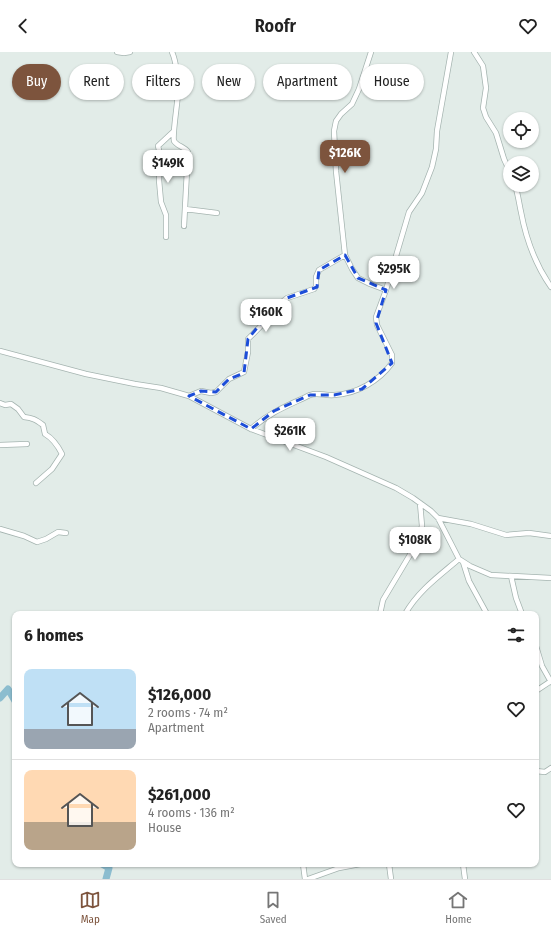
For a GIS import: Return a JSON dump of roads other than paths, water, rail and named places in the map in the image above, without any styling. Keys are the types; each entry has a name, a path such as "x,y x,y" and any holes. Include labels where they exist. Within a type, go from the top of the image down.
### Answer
{"street":[{"path":"118,52 130,52"},
{"path":"172,52 179,91 173,136 175,142 188,152 184,226"},
{"path":"371,52 359,89 352,104 336,121 334,131 336,171 345,255 358,278 386,290"},
{"path":"251,429 264,417 274,411 315,393 334,396 362,389 392,363 393,358 376,323 376,317 386,290 409,212 422,193 432,167 451,52"},
{"path":"474,52 483,66 486,88 483,108 486,117 496,134 503,156"},
{"path":"166,237 166,215 162,202 159,180 160,154 158,146 174,130"},
{"path":"516,192 530,246 542,273 551,287"},
{"path":"185,209 217,213"},
{"path":"189,396 201,391 211,393 216,392 229,379 244,372 248,352 248,339 263,324 269,313 287,298 314,289 316,286 318,270 345,255"},
{"path":"0,351 86,374 121,382 161,388 189,396 251,429 326,457 396,488 420,503 438,518 461,560 469,581 485,611"},
{"path":"0,403 5,405 11,404 18,409 24,417 33,418 43,425 45,434 49,436 56,444 62,454 52,469 36,482"},
{"path":"0,445 26,444"},
{"path":"381,611 383,600 417,544 422,526 420,503"},
{"path":"438,518 471,524 506,535 529,534 551,536"},
{"path":"0,529 24,536 37,542 58,532 66,533"},
{"path":"461,560 485,573 551,578"},
{"path":"409,611 414,600 428,586 461,560"},
{"path":"511,576 521,611"},
{"path":"539,656 542,666 551,682 539,689"},
{"path":"539,771 545,772 551,768"},
{"path":"304,867 306,879 344,867"},
{"path":"389,867 391,879"},
{"path":"463,867 465,879"}],"waterway":[{"path":"0,698 8,689 12,696"},
{"path":"106,879 109,868 107,867"}]}
